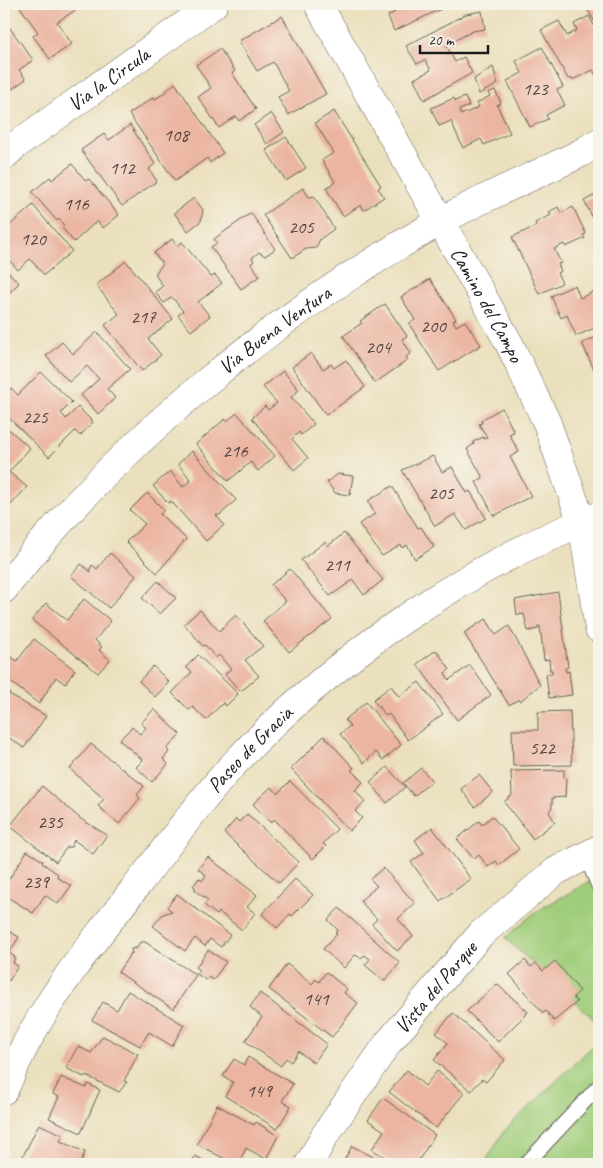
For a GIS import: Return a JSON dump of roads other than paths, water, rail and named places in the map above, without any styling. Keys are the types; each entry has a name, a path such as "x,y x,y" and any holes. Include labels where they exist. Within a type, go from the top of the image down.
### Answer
{"street":[{"name":"Via la Circula","path":"4,156 47,122 214,4"},
{"name":"Camino del Campo","path":"318,4 442,221 509,343 547,423 590,519 599,629"},
{"name":"Via Buena Ventura","path":"4,589 34,549 117,462 199,389 302,308 442,221 581,153 599,142"},
{"name":"Paseo de Gracia","path":"4,1090 28,1040 75,965 177,833 248,751 311,689 376,640 456,588 535,542 590,519"},
{"name":"Vista del Parque","path":"309,1164 325,1135 388,1043 480,934 556,870 593,853"}],"lane":[{"path":"593,853 599,887"},
{"path":"527,1163 599,1086"}]}
